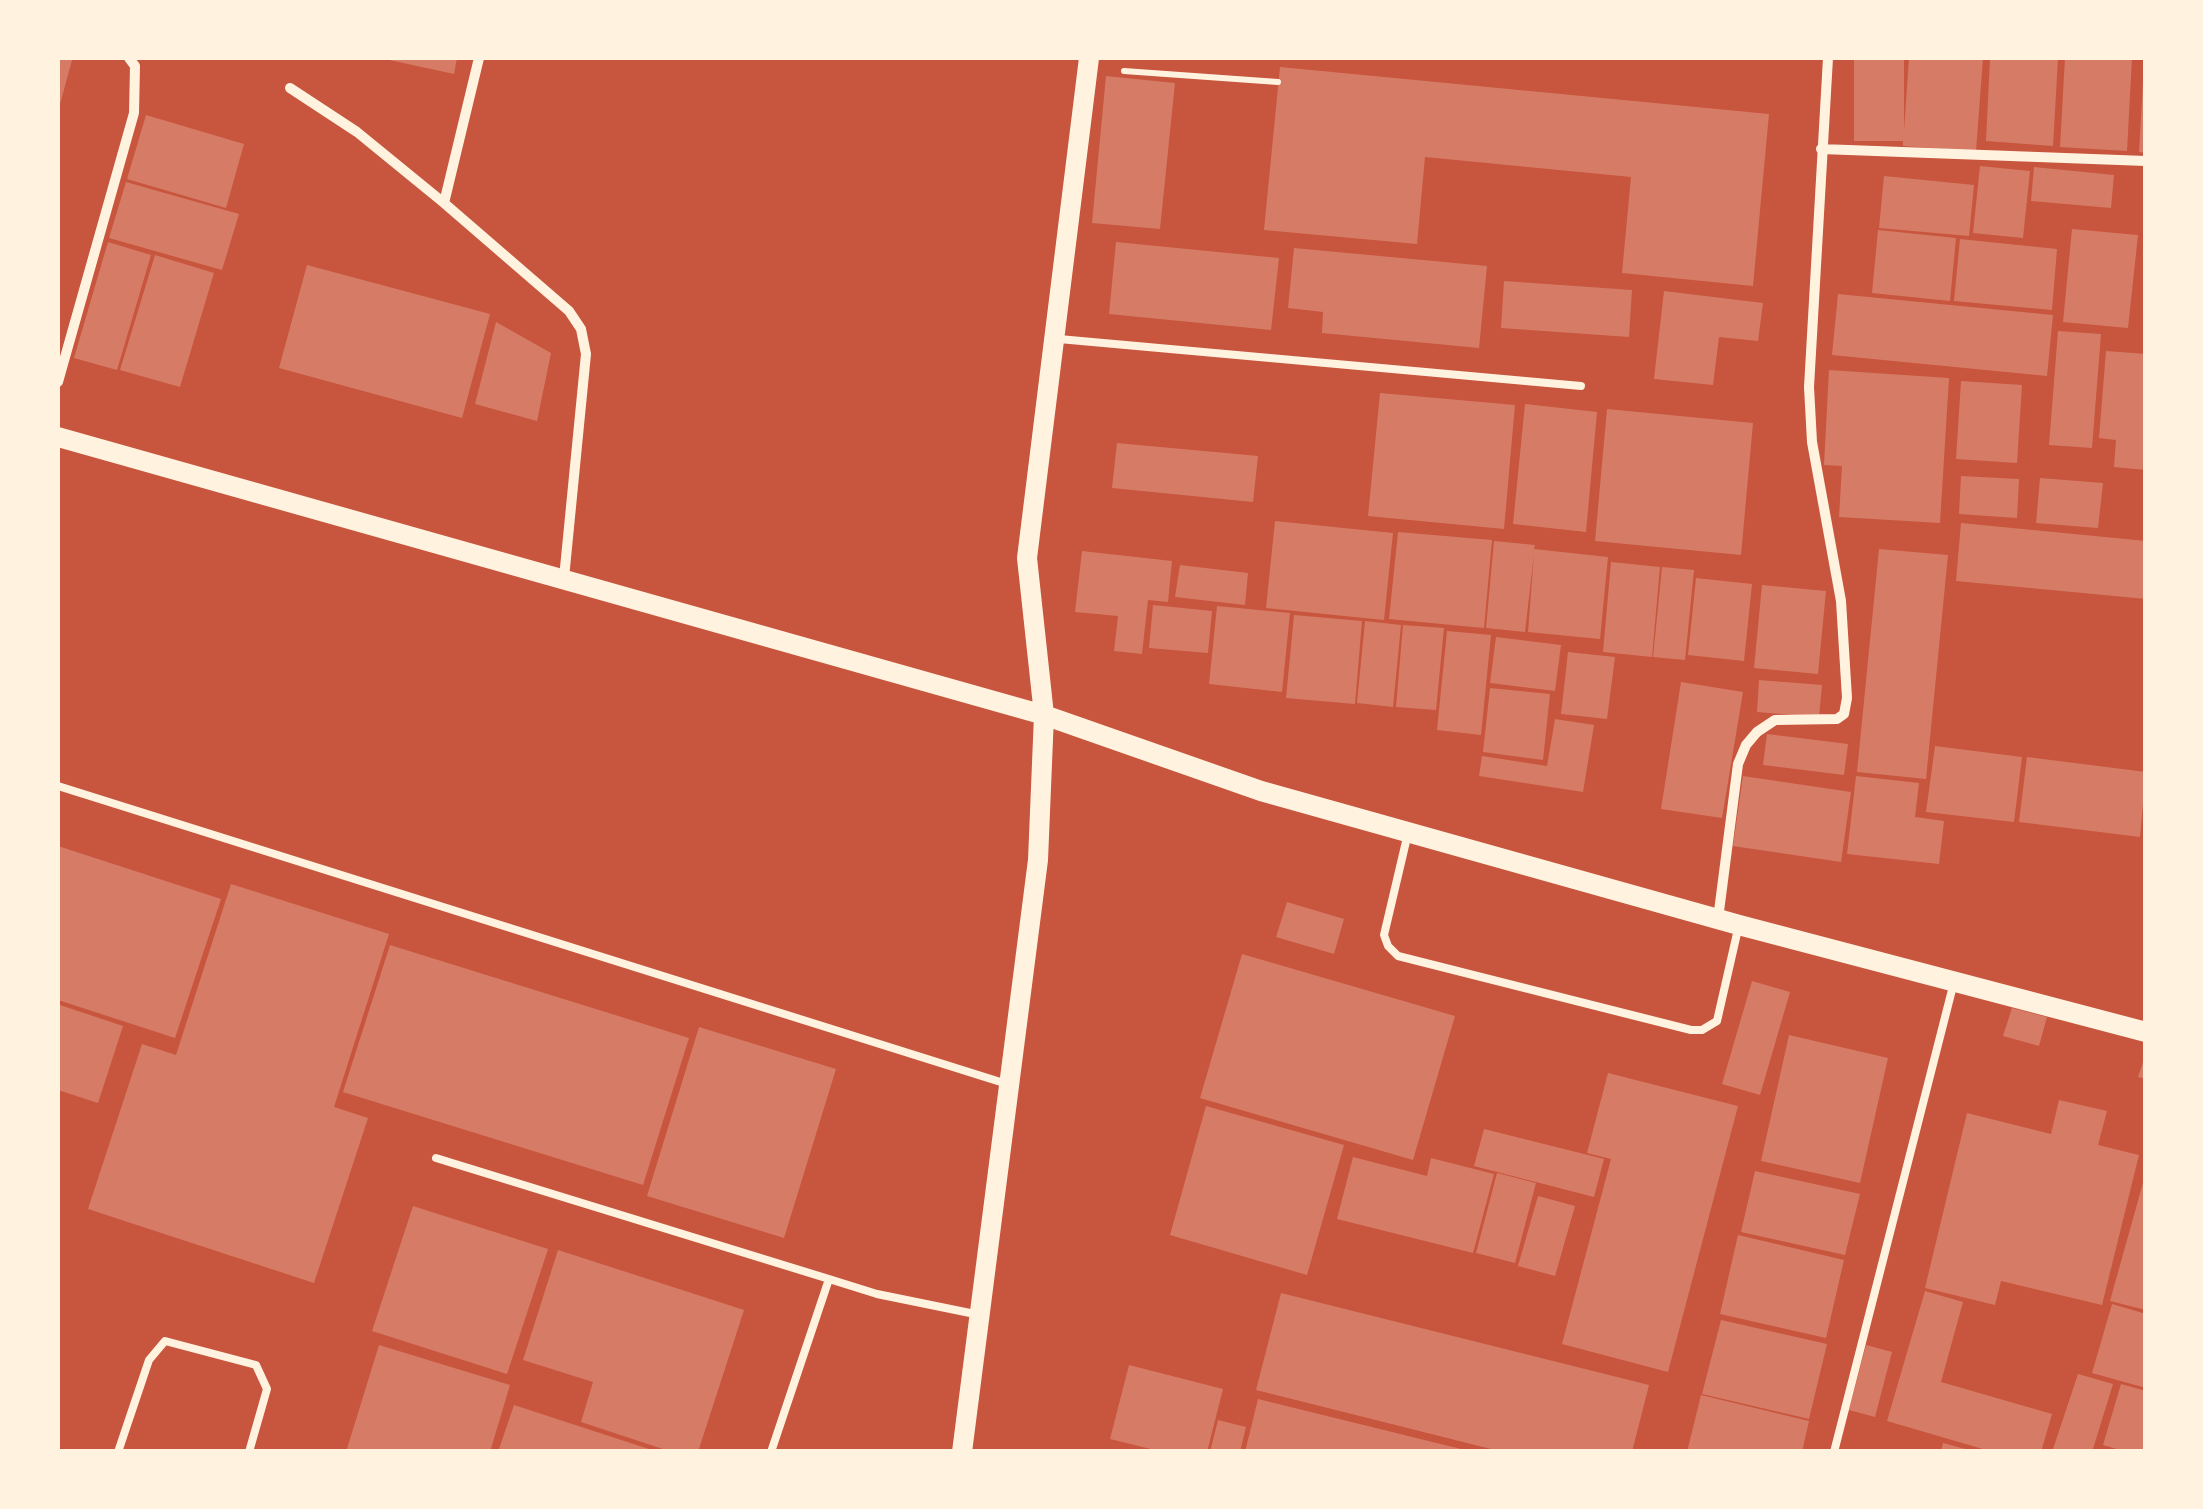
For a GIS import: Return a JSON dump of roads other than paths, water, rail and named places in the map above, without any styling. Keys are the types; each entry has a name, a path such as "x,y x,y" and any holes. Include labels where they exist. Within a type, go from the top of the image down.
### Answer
{"main road":[{"path":"962,1452 1038,860 1044,715 1027,558 1088,63"},
{"path":"58,437 1044,715 1262,790 1408,832 2146,1032"}],"street":[{"path":"58,382 134,113 134,66 130,58"},
{"path":"444,202 479,58"},
{"path":"1718,919 1738,764 1746,744 1775,720 1830,720 1844,714 1847,698 1841,601 1812,442 1810,387 1828,58"},
{"path":"290,88 357,132 444,202 569,312 582,329 586,354 564,578"},
{"path":"1821,149 2146,161"}],"lane":[{"path":"1054,338 1581,386"},
{"path":"58,786 1009,1084"},
{"path":"1408,832 1384,935 1398,956 1702,1030 1717,1021 1739,924"},
{"path":"1834,1452 1954,982"},
{"path":"436,1158 877,1294 980,1315"},
{"path":"771,1452 829,1279"},
{"path":"118,1452 149,1360 166,1341 256,1365 267,1389 249,1452"}]}
